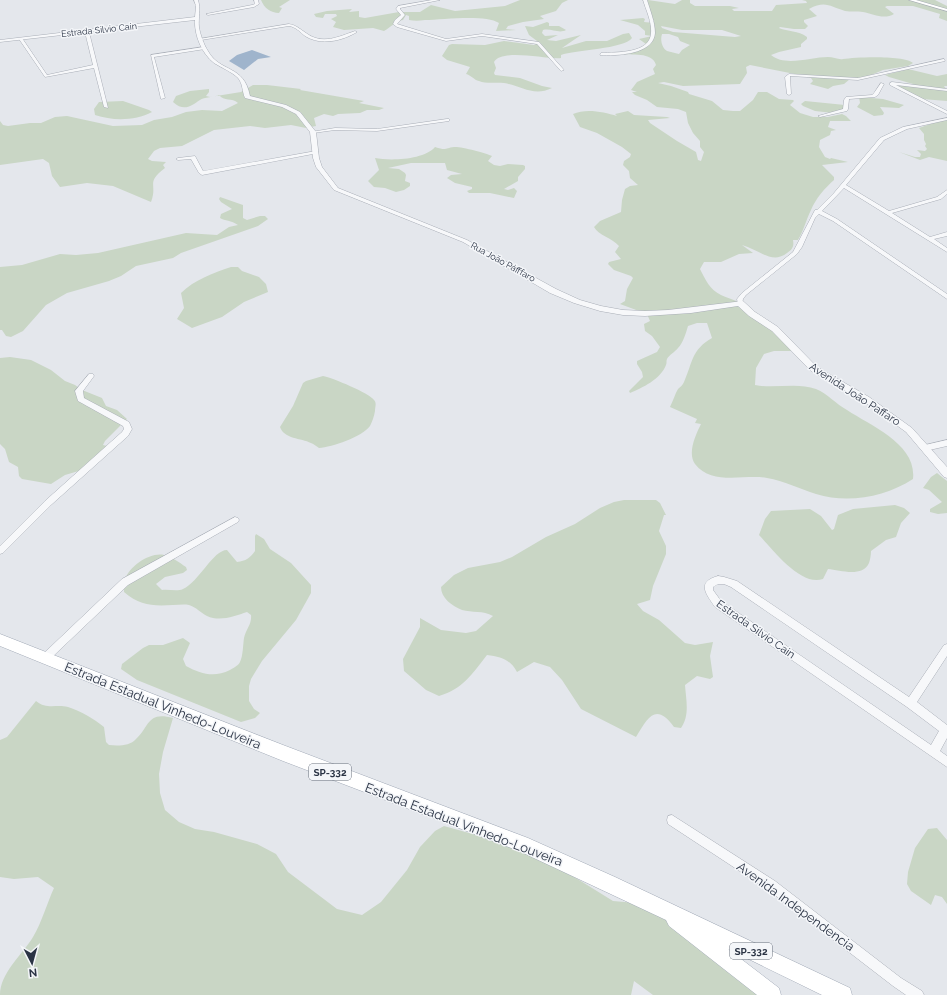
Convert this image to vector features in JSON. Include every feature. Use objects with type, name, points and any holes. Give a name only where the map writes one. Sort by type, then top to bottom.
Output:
[{"type":"main road","points":[[911,0],[947,10]]},
{"type":"main road","name":"Estrada Estadual Vinhedo-Louveira","points":[[0,640],[283,753],[522,844],[609,882],[843,995]]},
{"type":"main road","name":"Estrada Estadual Vinhedo-Louveira","points":[[659,907],[772,995]]},
{"type":"street","points":[[196,0],[198,6],[197,18],[201,39],[204,48],[212,60],[239,76],[245,85],[248,97],[275,103],[294,110],[312,131],[335,129],[377,130],[447,120]]},
{"type":"street","points":[[438,0],[398,7],[403,15],[396,21],[395,24],[446,40],[482,35],[538,43],[562,70]]},
{"type":"street","points":[[601,54],[635,51],[646,46],[652,41],[653,33],[645,0]]},
{"type":"street","points":[[208,14],[253,6],[257,2]]},
{"type":"street","name":"Estrada Silvio Cain","points":[[0,41],[197,18]]},
{"type":"street","points":[[201,39],[289,25],[295,26],[311,38],[321,42],[329,41],[355,32]]},
{"type":"street","points":[[87,32],[106,107]]},
{"type":"street","points":[[21,39],[46,76],[96,66]]},
{"type":"street","points":[[163,98],[152,56],[204,48]]},
{"type":"street","points":[[789,94],[787,77],[789,75],[843,79],[872,77],[944,60]]},
{"type":"street","points":[[872,77],[881,82],[892,84],[947,90]]},
{"type":"street","points":[[820,116],[845,110],[846,100],[848,98],[873,96],[881,82]]},
{"type":"street","points":[[892,84],[947,113]]},
{"type":"street","points":[[740,303],[740,299],[744,294],[795,253],[817,211],[843,185],[878,143],[885,137],[904,129],[947,119]]},
{"type":"street","name":"Rua João Páfffaro","points":[[312,131],[319,167],[336,189],[465,241],[485,251],[551,290],[573,300],[619,313],[642,315],[693,310],[740,303]]},
{"type":"street","points":[[178,159],[193,157],[200,172],[203,172],[316,152]]},
{"type":"street","points":[[843,185],[947,250]]},
{"type":"street","points":[[888,213],[939,198],[947,192]]},
{"type":"street","points":[[817,211],[835,220],[947,297]]},
{"type":"street","points":[[929,239],[947,234]]},
{"type":"street","name":"Avenida João Paffaro","points":[[740,303],[752,314],[776,329],[814,369],[886,412],[909,430],[947,474]]},
{"type":"street","points":[[0,551],[48,503],[125,434],[128,429],[126,424],[81,399],[79,391],[91,376]]},
{"type":"street","points":[[925,448],[947,443]]},
{"type":"street","points":[[45,658],[126,582],[235,520]]},
{"type":"street","name":"Estrada Silvio Cain","points":[[947,730],[734,584],[720,579],[709,585],[709,591],[718,604],[947,762]]},
{"type":"street","points":[[911,704],[914,697],[947,648]]},
{"type":"street","points":[[933,752],[947,730]]},
{"type":"street","name":"Avenida Independencia","points":[[672,820],[771,885],[897,982],[918,995]]},
{"type":"green space","points":[[261,0],[290,0],[279,7],[282,8],[279,13],[268,10]]},
{"type":"green space","points":[[520,0],[568,0],[562,3],[556,11],[540,16],[544,19],[523,22],[508,26],[506,29],[516,30],[496,31],[499,23],[492,20],[463,18],[415,21],[409,20],[409,16],[406,15],[403,20],[384,31],[373,28],[344,30],[333,27],[336,22],[331,19],[337,16],[336,14],[325,14],[323,18],[316,17],[314,14],[327,11],[352,9],[349,12],[359,11],[359,17],[365,18],[399,12],[420,12],[431,5],[455,11],[505,6]]},
{"type":"green space","points":[[648,0],[675,4],[682,0],[690,0],[690,3],[695,6],[730,6],[739,8],[732,9],[734,11],[772,11],[776,5],[807,3],[806,1],[802,0],[935,0],[947,6],[947,21],[939,18],[940,14],[913,6],[887,6],[885,7],[894,14],[882,17],[863,12],[845,11],[828,5],[820,5],[809,9],[817,16],[804,20],[808,26],[805,29],[780,27],[779,28],[800,33],[807,37],[807,39],[801,44],[801,47],[771,55],[777,59],[791,61],[821,57],[841,59],[880,57],[908,60],[913,63],[908,66],[883,70],[864,78],[850,79],[844,84],[833,86],[828,89],[810,84],[813,81],[811,78],[805,76],[750,65],[746,67],[747,73],[740,84],[683,86],[664,82],[658,83],[671,86],[688,92],[689,94],[712,101],[723,110],[740,111],[753,100],[758,92],[767,92],[779,99],[793,100],[794,101],[790,105],[800,113],[813,117],[828,117],[842,114],[851,121],[830,121],[828,127],[836,130],[831,131],[830,135],[820,140],[819,147],[825,157],[848,162],[822,165],[834,177],[834,180],[815,201],[798,240],[793,240],[791,250],[781,256],[770,257],[742,245],[753,253],[739,254],[721,262],[704,262],[700,269],[708,284],[717,293],[738,301],[754,311],[795,351],[774,351],[764,354],[756,368],[755,385],[801,386],[816,389],[843,408],[890,437],[908,456],[912,467],[913,479],[902,485],[891,490],[866,497],[841,498],[816,494],[773,479],[758,477],[719,477],[702,471],[695,464],[692,455],[693,444],[701,424],[695,423],[697,419],[670,407],[678,389],[684,383],[696,352],[712,338],[707,323],[697,323],[688,326],[681,343],[668,358],[664,370],[660,375],[645,386],[630,393],[629,391],[643,377],[637,361],[657,352],[660,347],[652,336],[645,331],[644,324],[650,321],[647,314],[620,304],[625,301],[627,289],[633,278],[614,270],[608,264],[609,262],[621,259],[615,252],[619,246],[594,227],[600,221],[621,212],[625,189],[630,186],[638,185],[630,178],[629,171],[623,165],[624,161],[630,157],[631,154],[622,147],[597,133],[580,127],[573,114],[589,111],[617,116],[615,114],[628,111],[634,115],[670,118],[648,120],[650,123],[677,141],[696,152],[698,160],[701,161],[704,152],[700,147],[700,141],[693,133],[688,123],[686,112],[678,109],[657,107],[647,100],[635,95],[632,92],[637,92],[631,90],[637,82],[655,74],[653,69],[656,65],[654,61],[646,56],[620,54],[639,50],[646,44],[639,39],[652,36],[645,35],[645,31],[638,25],[620,20],[643,18],[645,19],[644,22],[654,23],[650,17],[646,1]],"holes":[[[661,26],[682,30],[722,30],[741,36],[735,37],[673,32],[662,28]],[[662,34],[669,34],[678,37],[680,41],[690,45],[679,54],[667,51],[662,44]]]},
{"type":"green space","points":[[547,22],[549,23],[549,26],[559,26],[566,30],[543,30],[542,33],[545,36],[558,35],[547,40],[556,41],[581,35],[562,48],[586,41],[607,41],[629,33],[632,38],[620,45],[568,53],[561,55],[561,58],[515,55],[499,58],[494,62],[496,68],[494,73],[495,75],[520,78],[552,88],[539,91],[528,90],[510,84],[477,80],[466,74],[470,67],[447,60],[442,56],[449,45],[452,44],[485,45],[504,41],[534,45],[538,43],[529,35],[525,26],[533,27]]},
{"type":"green space","points":[[908,69],[937,76],[947,74],[947,86],[944,86],[947,90],[947,101],[922,99],[896,86],[900,84],[913,84],[885,75]]},
{"type":"green space","points":[[253,85],[267,85],[301,89],[300,90],[364,101],[359,103],[384,108],[379,110],[367,110],[360,113],[338,114],[333,116],[324,114],[314,118],[316,126],[306,128],[291,125],[265,128],[250,126],[214,130],[182,146],[160,148],[154,151],[148,159],[152,161],[166,162],[163,165],[165,168],[155,177],[151,202],[113,186],[87,183],[60,187],[52,176],[49,163],[43,159],[0,165],[0,121],[3,125],[8,126],[41,123],[55,117],[67,116],[113,126],[142,125],[154,120],[172,117],[186,112],[202,110],[222,111],[238,103],[233,100],[223,98],[219,95],[241,92]]},
{"type":"green space","points":[[209,89],[206,96],[210,97],[202,99],[187,107],[181,107],[173,102],[176,96],[190,91]]},
{"type":"green space","points":[[859,97],[883,99],[904,105],[899,108],[880,107],[884,113],[883,115],[874,116],[857,107],[860,103]]},
{"type":"green space","points":[[123,101],[152,112],[138,117],[124,119],[95,115],[94,109],[99,102]]},
{"type":"green space","points":[[805,101],[845,105],[846,108],[833,113],[815,111],[801,104]]},
{"type":"green space","points":[[947,118],[947,161],[929,157],[920,160],[899,152],[920,157],[921,154],[917,150],[925,151],[927,149],[925,146],[924,134],[919,128]]},
{"type":"green space","points":[[435,147],[444,149],[457,147],[485,153],[492,156],[488,161],[494,165],[500,166],[508,164],[525,166],[525,169],[518,177],[518,181],[504,189],[508,190],[514,188],[517,191],[514,198],[490,193],[469,193],[467,191],[472,189],[472,187],[455,183],[447,178],[451,175],[462,174],[447,170],[445,163],[411,163],[388,168],[399,169],[405,173],[405,181],[410,183],[410,186],[404,190],[396,192],[385,188],[374,187],[368,181],[379,170],[375,158],[398,159],[415,157],[423,155]]},
{"type":"green space","points":[[220,197],[243,205],[243,218],[247,220],[260,216],[265,216],[268,219],[258,226],[181,253],[173,258],[136,266],[121,276],[109,281],[67,293],[46,305],[23,331],[11,337],[6,336],[2,330],[0,330],[0,267],[22,265],[60,254],[76,255],[98,253],[186,233],[217,235],[229,227],[238,225],[220,218],[221,214],[232,209],[221,202],[219,199]]},
{"type":"green space","points":[[231,267],[238,267],[242,271],[259,277],[266,284],[268,292],[244,302],[222,317],[192,328],[177,319],[184,308],[181,293],[186,288],[211,274]]},
{"type":"green space","points":[[10,357],[31,360],[51,370],[65,381],[102,398],[106,406],[117,410],[127,419],[105,441],[103,445],[107,446],[82,470],[65,475],[51,484],[22,479],[19,476],[18,467],[9,462],[5,449],[0,444],[0,358]]},
{"type":"green space","points":[[323,376],[358,390],[371,397],[376,405],[375,413],[370,426],[366,430],[354,438],[331,446],[319,448],[307,441],[293,438],[285,434],[280,427],[293,406],[303,383]]},
{"type":"green space","points":[[937,473],[947,481],[947,513],[938,514],[930,512],[930,509],[942,502],[929,490],[923,488],[931,477]]},
{"type":"green space","points":[[624,500],[656,500],[660,503],[666,515],[664,515],[659,531],[666,546],[666,554],[653,586],[650,600],[637,604],[643,611],[659,620],[685,643],[695,645],[713,642],[710,656],[713,677],[710,679],[697,676],[685,685],[687,702],[686,718],[681,728],[674,727],[668,719],[657,714],[653,715],[644,723],[636,737],[581,709],[562,680],[550,667],[534,662],[517,672],[505,659],[487,655],[461,685],[439,696],[426,690],[404,671],[403,659],[420,627],[420,618],[441,630],[466,633],[476,631],[493,616],[485,613],[462,610],[454,606],[445,598],[441,591],[441,587],[454,575],[468,568],[500,562],[512,557],[546,537],[575,524],[600,508],[614,502]]},
{"type":"green space","points":[[895,505],[904,508],[910,513],[901,523],[896,537],[886,540],[871,551],[869,563],[866,568],[856,572],[828,569],[823,579],[815,580],[806,578],[788,566],[759,535],[765,519],[771,511],[810,509],[821,516],[832,530],[834,529],[838,515],[853,509]]},
{"type":"green space","points":[[256,534],[264,539],[270,549],[291,563],[311,585],[311,593],[296,620],[262,661],[251,679],[249,686],[249,701],[254,709],[260,713],[255,718],[241,722],[137,680],[121,669],[122,664],[149,645],[163,645],[183,638],[190,643],[183,659],[186,666],[192,669],[202,673],[218,674],[230,670],[238,665],[242,657],[244,638],[251,621],[251,615],[247,612],[227,618],[212,618],[189,605],[159,605],[141,603],[124,592],[124,582],[131,569],[141,561],[153,556],[164,555],[186,567],[187,570],[183,573],[165,577],[156,584],[162,590],[181,590],[195,580],[211,560],[222,551],[227,550],[237,562],[245,560],[255,551]]},
{"type":"green space","points":[[36,701],[40,704],[48,706],[68,707],[92,718],[104,727],[106,742],[109,745],[124,745],[131,743],[141,734],[150,721],[158,716],[173,718],[163,752],[159,774],[160,793],[165,810],[179,822],[195,829],[214,832],[257,844],[276,854],[288,872],[337,909],[362,915],[381,902],[407,870],[420,847],[435,831],[444,826],[487,838],[550,862],[613,901],[636,903],[668,916],[763,995],[653,995],[634,981],[631,995],[0,995],[4,979],[12,964],[33,937],[54,888],[38,877],[14,879],[0,877],[0,740],[7,737]]},
{"type":"green space","points":[[937,828],[947,840],[947,904],[942,897],[935,895],[931,905],[911,891],[907,884],[908,872],[915,848],[928,829]]},
{"type":"water","points":[[252,50],[271,57],[258,59],[244,70],[229,61],[237,55]]}]
